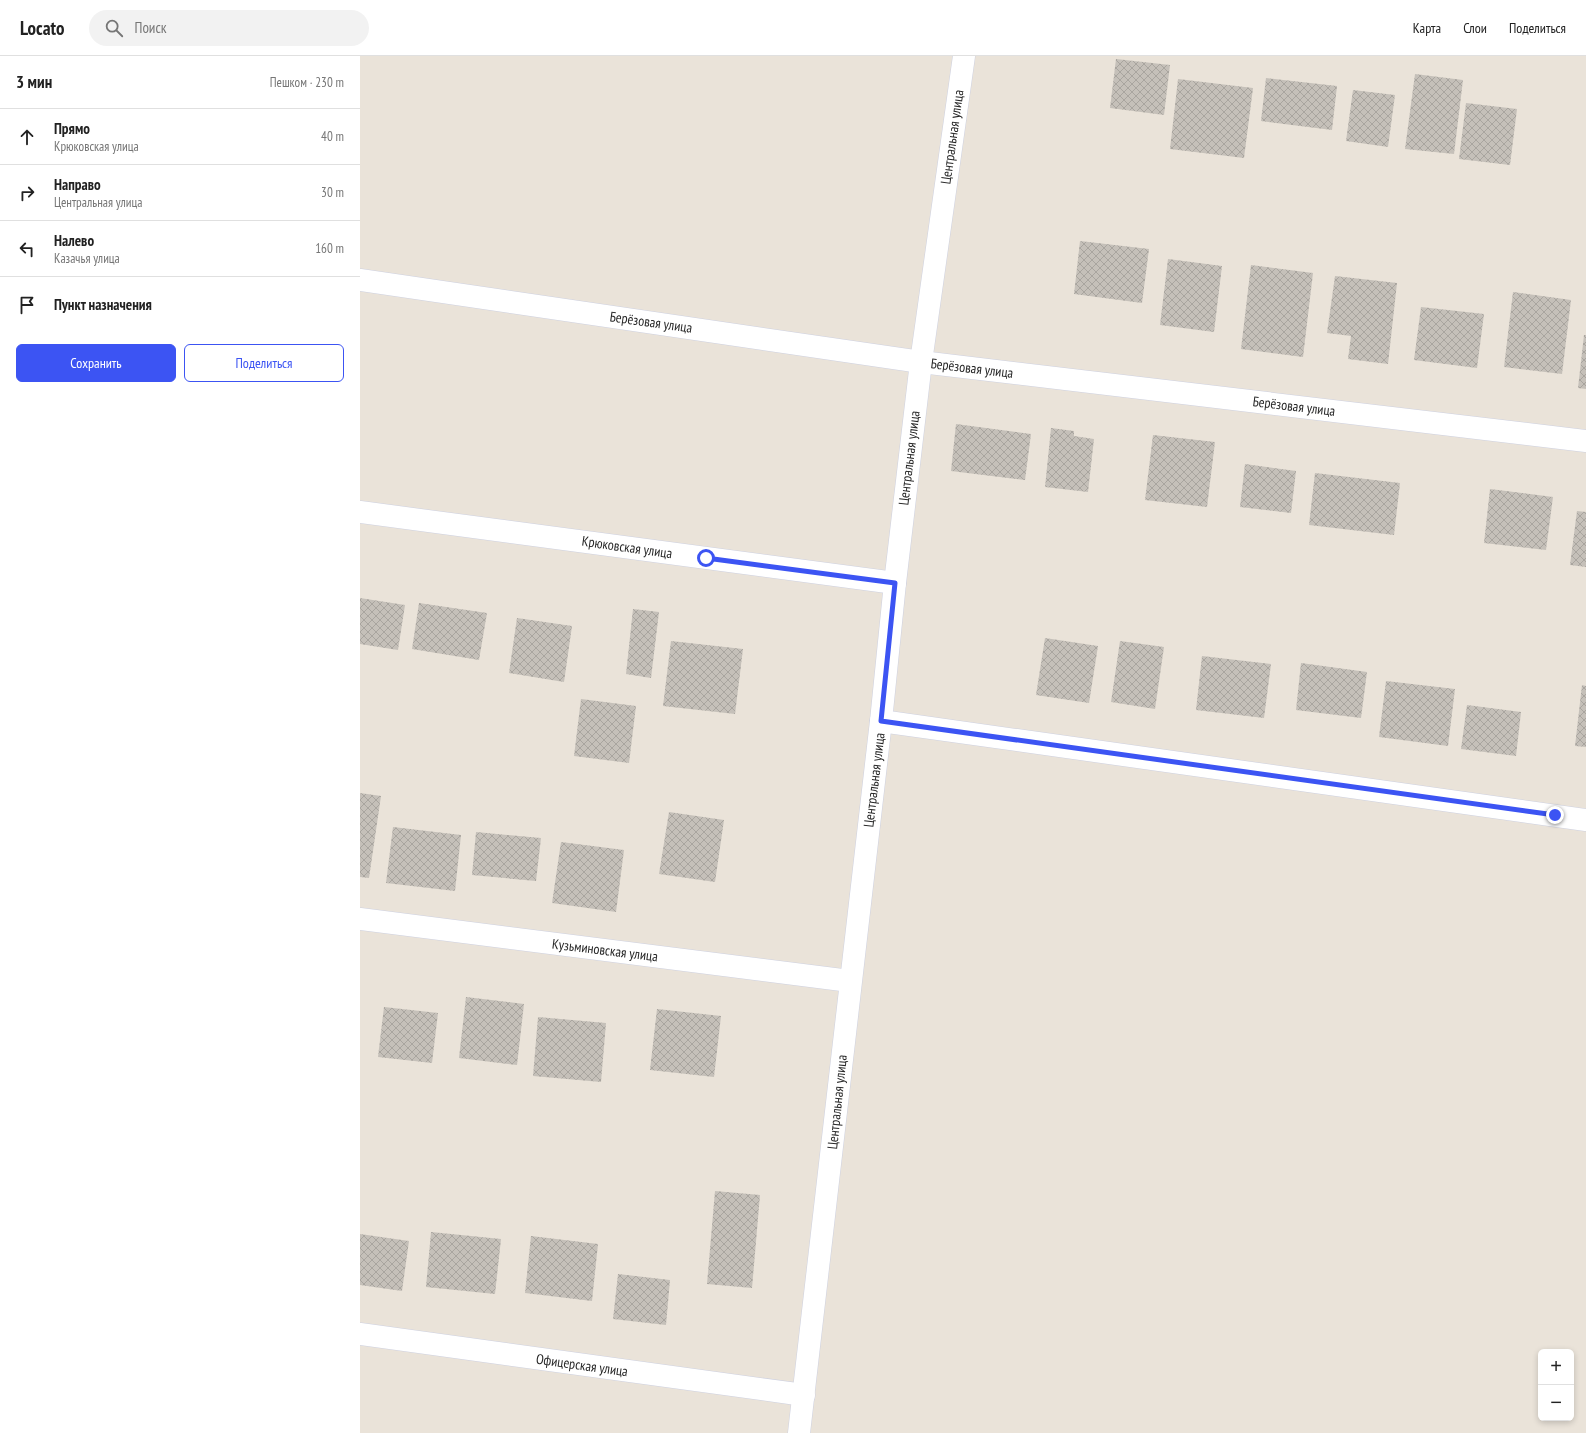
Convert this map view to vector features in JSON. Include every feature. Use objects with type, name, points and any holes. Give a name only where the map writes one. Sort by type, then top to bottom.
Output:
[{"type":"street","name":"Центральная улица","points":[[799,1433],[921,362],[964,56]]},
{"type":"street","name":"Берёзовая улица","points":[[360,280],[921,362],[1586,441]]},
{"type":"street","name":"Крюковская улица","points":[[360,512],[895,583]]},
{"type":"street","points":[[881,721],[1586,820]]},
{"type":"street","name":"Кузьминовская улица","points":[[360,919],[850,981]]},
{"type":"street","name":"Офицерская улица","points":[[360,1334],[804,1396]]},
{"type":"building","points":[[1116,59],[1170,65],[1164,115],[1110,108]]},
{"type":"building","points":[[1415,74],[1463,80],[1454,154],[1405,149]]},
{"type":"building","points":[[1266,78],[1337,86],[1332,130],[1261,121]]},
{"type":"building","points":[[1178,79],[1253,88],[1244,158],[1170,149]]},
{"type":"building","points":[[1353,90],[1395,95],[1388,147],[1346,141]]},
{"type":"building","points":[[1466,103],[1517,109],[1510,165],[1459,159]]},
{"type":"building","points":[[1080,241],[1149,249],[1142,303],[1074,294]]},
{"type":"building","points":[[1168,259],[1222,266],[1214,332],[1160,325]]},
{"type":"building","points":[[1251,265],[1313,273],[1303,357],[1241,349]]},
{"type":"building","points":[[1335,276],[1397,283],[1388,364],[1348,359],[1351,336],[1327,333]]},
{"type":"building","points":[[1513,292],[1571,300],[1562,374],[1504,367]]},
{"type":"building","points":[[1421,307],[1484,314],[1477,368],[1414,360]]},
{"type":"building","points":[[1584,335],[1586,335],[1586,389],[1578,388]]},
{"type":"building","points":[[956,424],[1031,434],[1025,480],[951,471]]},
{"type":"building","points":[[1051,428],[1074,431],[1074,436],[1094,439],[1088,492],[1045,487]]},
{"type":"building","points":[[1153,435],[1215,442],[1207,507],[1145,500]]},
{"type":"building","points":[[1245,464],[1296,471],[1291,513],[1240,507]]},
{"type":"building","points":[[1315,473],[1400,483],[1394,535],[1309,525]]},
{"type":"building","points":[[1490,489],[1553,497],[1546,550],[1484,543]]},
{"type":"building","points":[[1577,511],[1586,512],[1586,567],[1570,565]]},
{"type":"building","points":[[360,598],[405,605],[398,650],[360,644]]},
{"type":"building","points":[[419,603],[487,613],[479,660],[412,649]]},
{"type":"building","points":[[633,609],[659,612],[651,678],[626,674]]},
{"type":"building","points":[[517,618],[572,626],[564,682],[509,673]]},
{"type":"building","points":[[1045,638],[1098,646],[1089,703],[1036,695]]},
{"type":"building","points":[[671,641],[743,649],[735,714],[663,706]]},
{"type":"building","points":[[1120,641],[1164,647],[1155,709],[1111,702]]},
{"type":"building","points":[[1202,656],[1271,664],[1264,718],[1196,710]]},
{"type":"building","points":[[1301,663],[1367,672],[1361,718],[1296,710]]},
{"type":"building","points":[[1386,681],[1455,689],[1448,746],[1379,737]]},
{"type":"building","points":[[1582,685],[1586,686],[1586,747],[1575,746]]},
{"type":"building","points":[[581,699],[636,706],[629,763],[574,756]]},
{"type":"building","points":[[1467,705],[1521,712],[1516,756],[1461,749]]},
{"type":"building","points":[[360,793],[381,796],[369,878],[360,877]]},
{"type":"building","points":[[669,812],[724,820],[715,882],[659,874]]},
{"type":"building","points":[[393,827],[461,835],[455,891],[386,883]]},
{"type":"building","points":[[476,832],[541,838],[536,881],[472,875]]},
{"type":"building","points":[[561,842],[624,850],[616,912],[552,903]]},
{"type":"building","points":[[466,997],[524,1004],[517,1065],[459,1058]]},
{"type":"building","points":[[384,1007],[438,1013],[432,1063],[378,1057]]},
{"type":"building","points":[[657,1009],[721,1016],[714,1077],[650,1070]]},
{"type":"building","points":[[538,1017],[606,1023],[601,1082],[533,1076]]},
{"type":"building","points":[[715,1191],[760,1195],[752,1288],[707,1284]]},
{"type":"building","points":[[431,1232],[501,1239],[495,1294],[426,1287]]},
{"type":"building","points":[[360,1234],[409,1241],[402,1291],[360,1285]]},
{"type":"building","points":[[531,1236],[598,1244],[592,1301],[525,1293]]},
{"type":"building","points":[[618,1274],[670,1280],[666,1325],[613,1319]]},
{"type":"route","points":[[706,558],[895,583],[881,721],[1555,815]]}]
